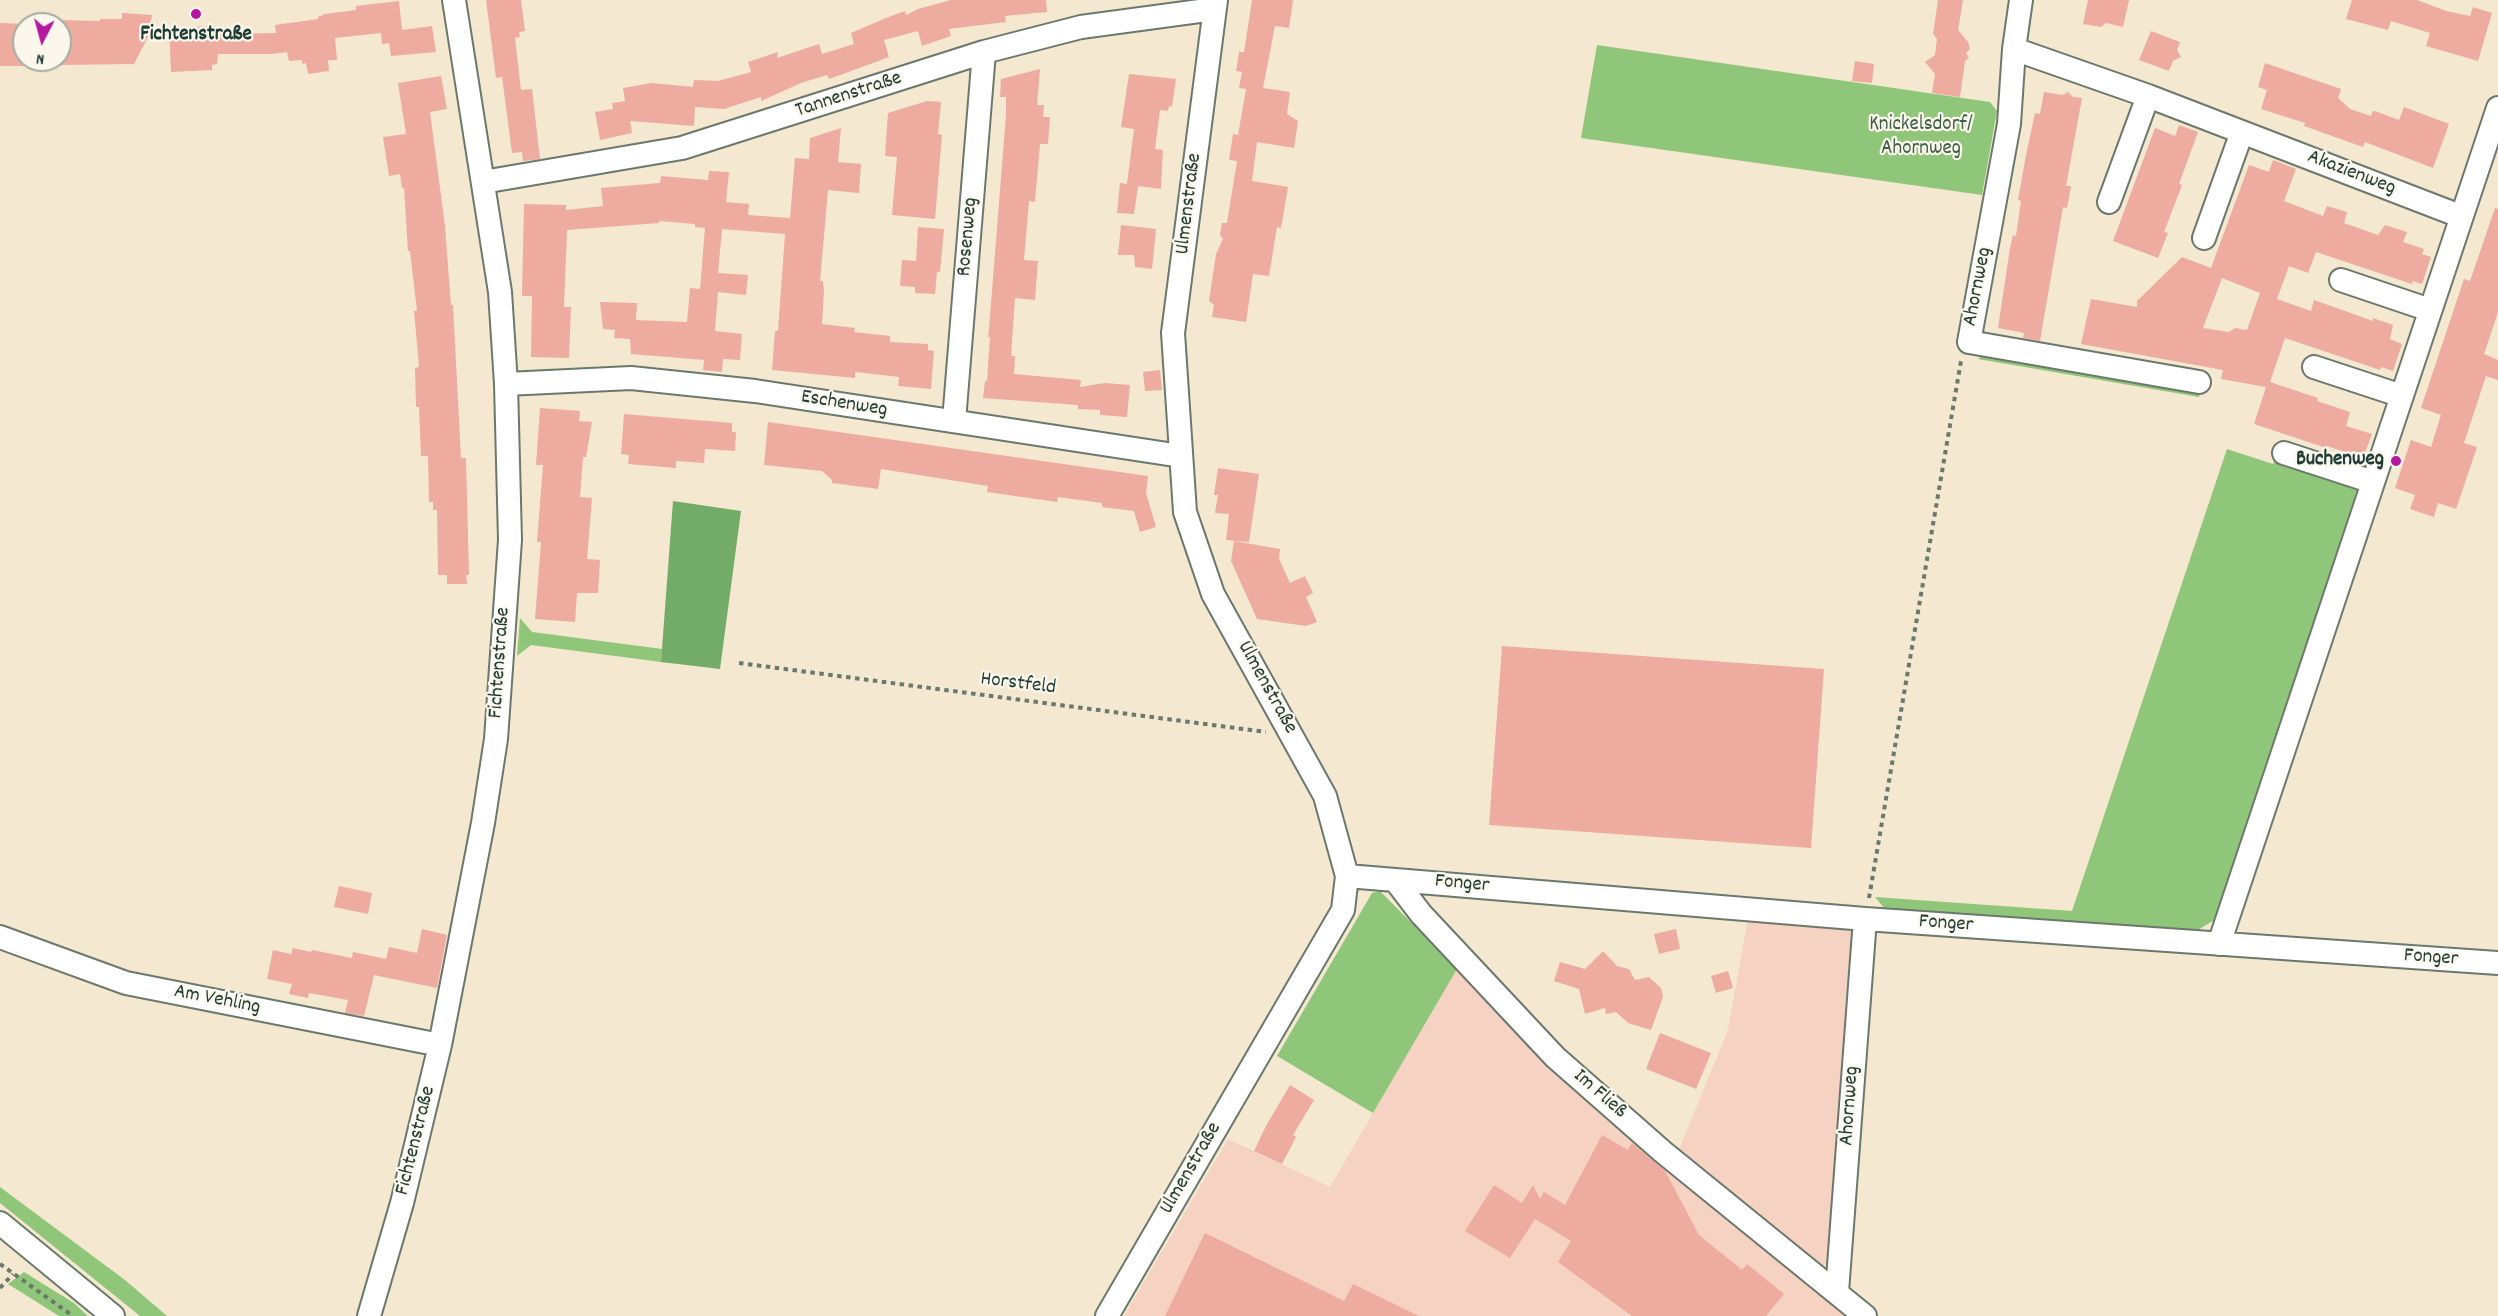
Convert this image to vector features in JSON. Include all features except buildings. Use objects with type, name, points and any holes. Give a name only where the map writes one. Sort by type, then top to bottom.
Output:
[{"type":"street","name":"Fichtenstraße","points":[[369,1316],[402,1203],[440,1045],[483,823],[496,739],[510,540],[506,384],[500,292],[454,0]]},
{"type":"street","name":"Ahornweg","points":[[2021,0],[2014,49],[2010,124],[1969,342],[2199,382]]},
{"type":"street","name":"Tannenstraße","points":[[483,182],[682,148],[984,52],[1081,27],[1215,4]]},
{"type":"street","name":"Ulmenstraße","points":[[1107,1316],[1343,910],[1347,876],[1325,796],[1213,594],[1185,512],[1173,333],[1215,4]]},
{"type":"street","name":"Akazienweg","points":[[2014,49],[2148,96],[2460,216]]},
{"type":"street","name":"Rosenweg","points":[[954,421],[984,52]]},
{"type":"street","points":[[2109,202],[2148,96]]},
{"type":"street","points":[[2219,944],[2460,216],[2498,108]]},
{"type":"street","points":[[2204,238],[2242,132]]},
{"type":"street","points":[[2341,280],[2430,310]]},
{"type":"street","points":[[2314,367],[2402,396]]},
{"type":"street","name":"Eschenweg","points":[[506,384],[631,378],[755,391],[1180,456]]},
{"type":"street","points":[[2284,453],[2373,482]]},
{"type":"street","points":[[1347,876],[1395,880]]},
{"type":"street","name":"Fonger","points":[[1395,880],[1865,919],[2498,963]]},
{"type":"street","name":"Im Fließ","points":[[1395,880],[1421,914],[1555,1057],[1663,1152],[1865,1316]]},
{"type":"street","name":"Ahornweg","points":[[1837,1292],[1865,919]]},
{"type":"street","name":"Am Vehling","points":[[0,936],[126,983],[440,1045]]},
{"type":"street","points":[[0,1223],[113,1316]]},
{"type":"path","points":[[1865,919],[1959,364],[1969,342]]},
{"type":"path","name":"Horstfeld","points":[[738,663],[1293,736]]},
{"type":"path","points":[[0,1264],[73,1316]]},
{"type":"path","points":[[0,1287],[13,1274]]},
{"type":"shaded area","points":[[1748,918],[1845,925],[1857,939],[1833,1261],[1819,1267],[1678,1152],[1728,1030]]},
{"type":"shaded area","points":[[1457,969],[1551,1065],[1633,1139],[1742,1232],[1847,1316],[1124,1316],[1228,1139],[1330,1187]]},
{"type":"green space","name":"Knickelsdorf/ Ahornweg","points":[[1597,45],[1990,102],[1997,111],[1982,195],[1581,138]]},
{"type":"green space","points":[[1989,351],[2201,388],[2199,397],[1978,359]]},
{"type":"green space","points":[[2227,449],[2273,464],[2277,455],[2354,482],[2360,494],[2218,918],[2196,931],[1885,909],[1875,897],[2072,911]]},
{"type":"green space","points":[[673,501],[741,511],[720,669],[661,662]]},
{"type":"green space","points":[[520,618],[532,632],[662,649],[661,662],[531,645],[517,656]]},
{"type":"green space","points":[[1380,891],[1457,969],[1373,1113],[1277,1056],[1372,893]]},
{"type":"green space","points":[[0,1187],[125,1280],[167,1316],[140,1316],[0,1203]]},
{"type":"green space","points":[[24,1272],[74,1303],[88,1316],[59,1316],[8,1284]]},
{"type":"place","name":"Fichtenstraße","points":[[196,14]]},
{"type":"place","name":"Buchenweg","points":[[2396,461]]}]
